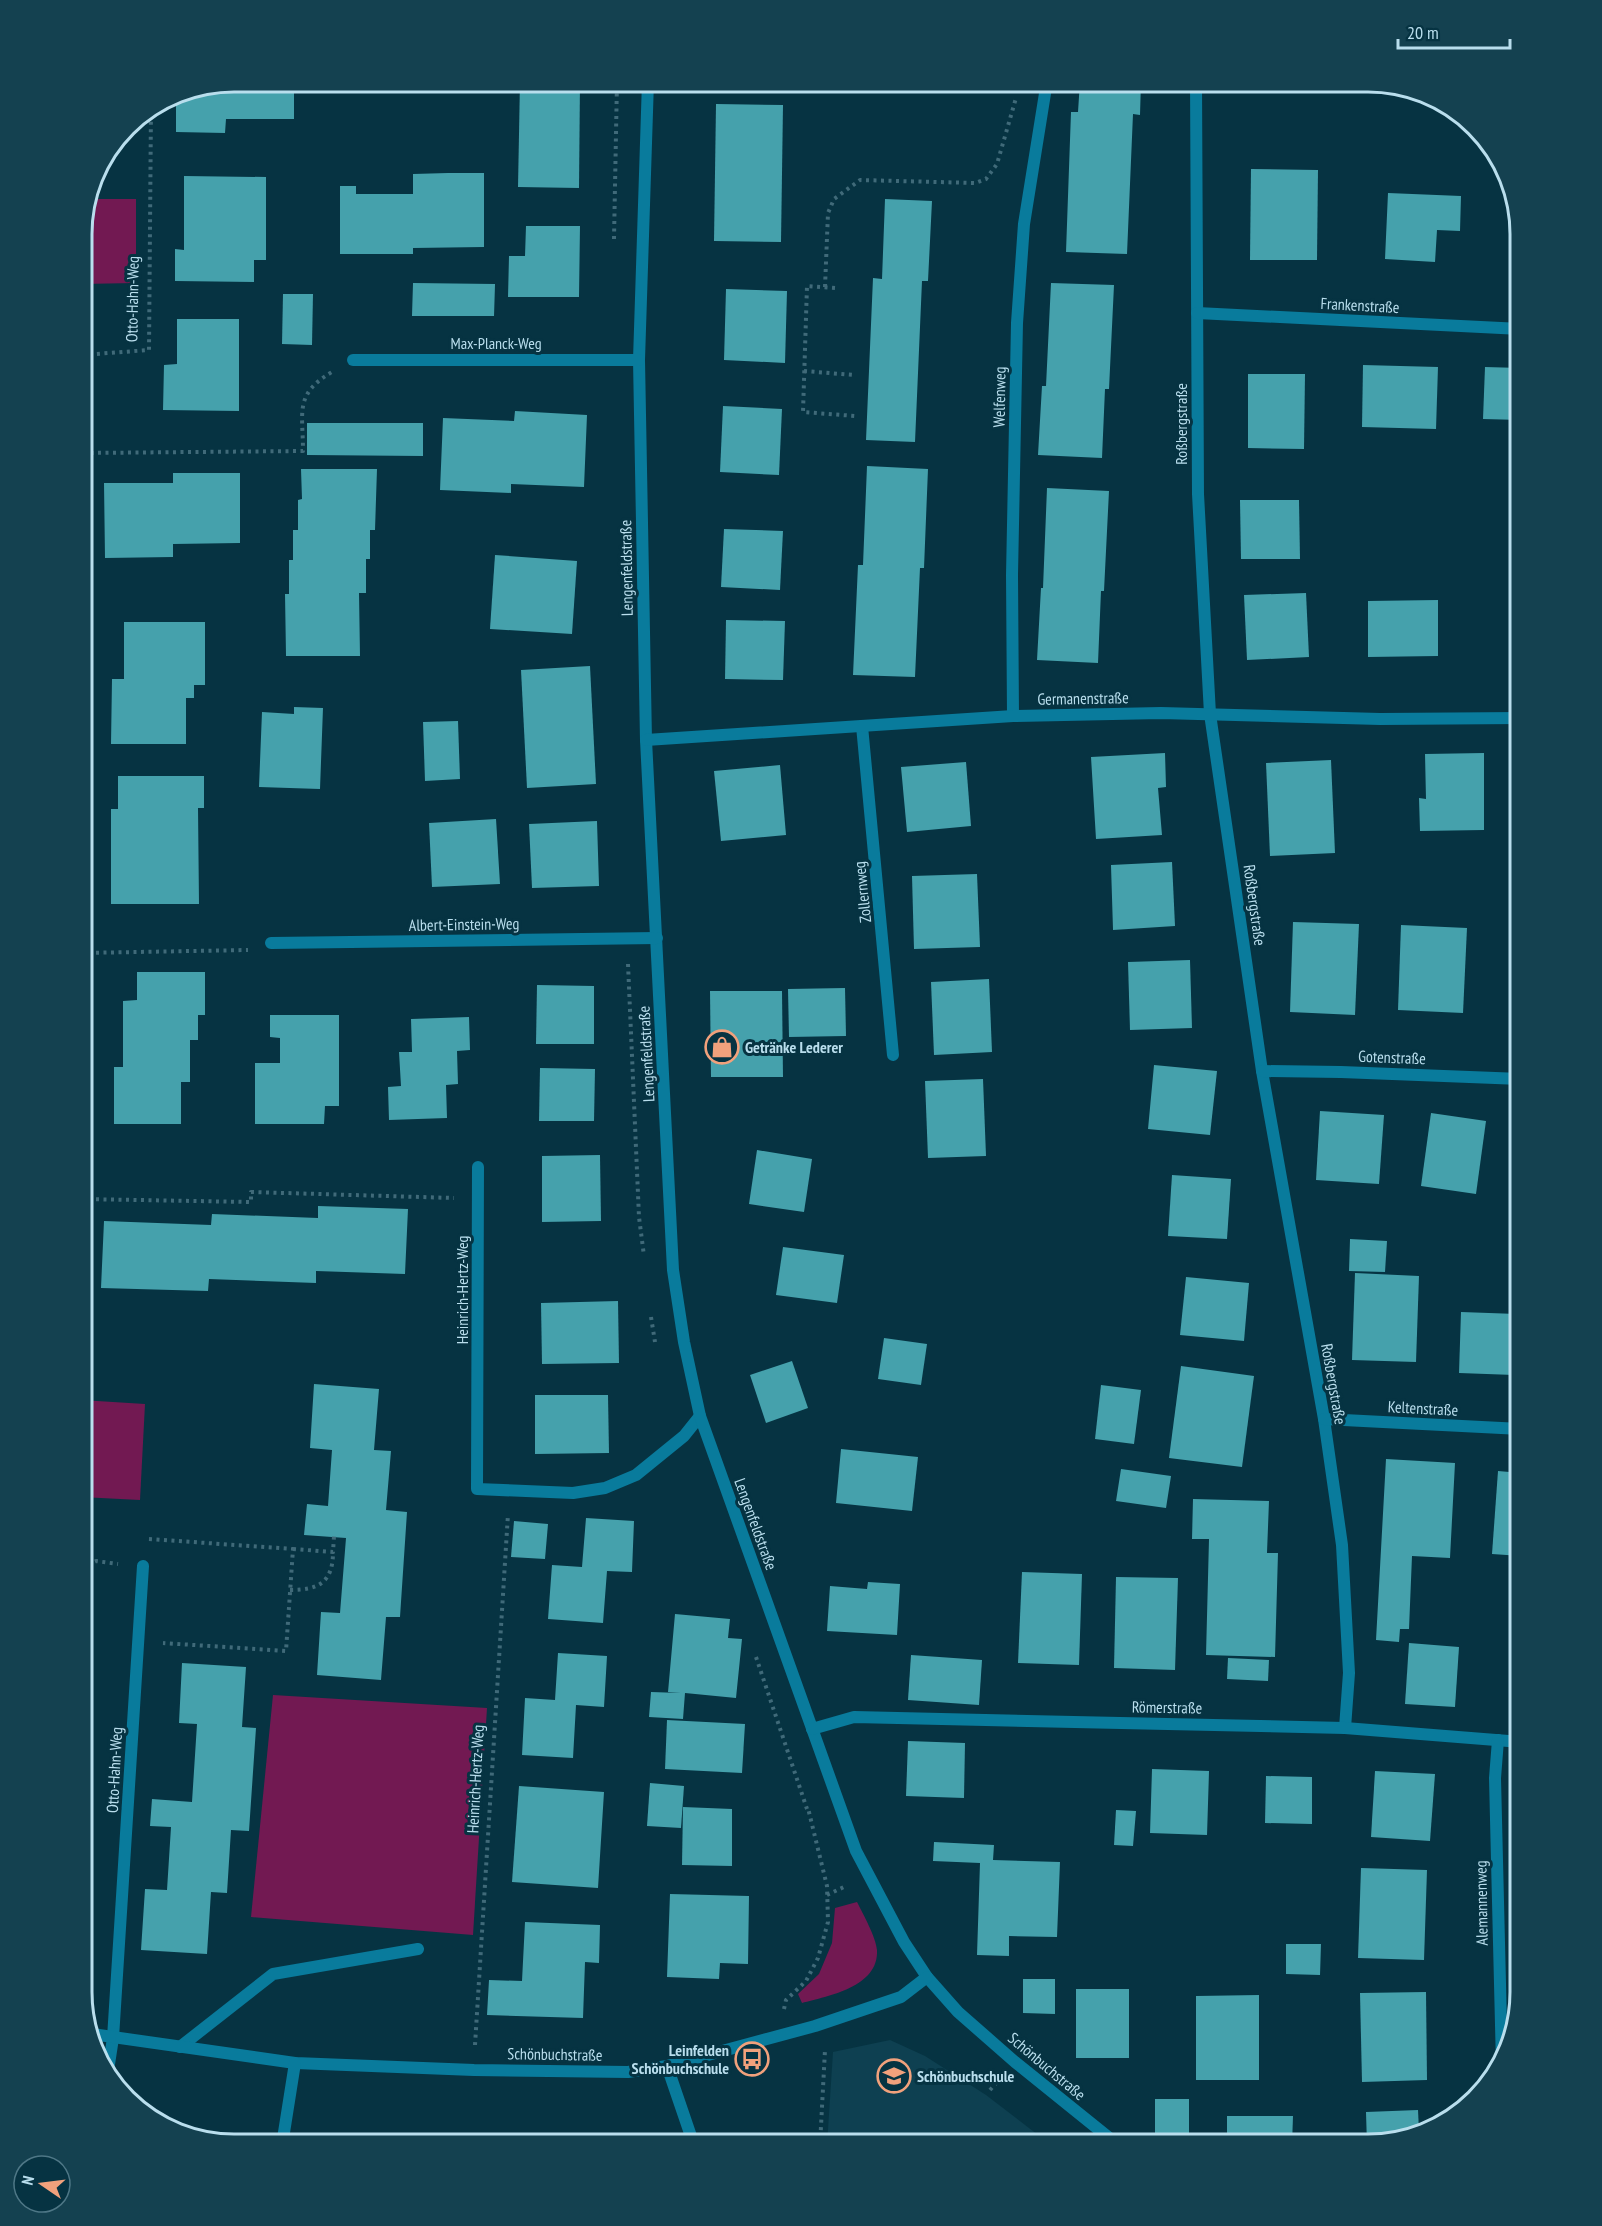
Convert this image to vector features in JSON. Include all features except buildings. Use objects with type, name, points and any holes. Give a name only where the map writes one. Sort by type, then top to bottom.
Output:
[{"type":"street","name":"Lengenfeldstraße","points":[[648,92],[639,360],[646,740],[673,1270],[684,1342],[700,1416],[829,1779],[856,1851],[904,1942],[927,1977]]},
{"type":"street","name":"Welfenweg","points":[[1013,716],[1012,575],[1017,323],[1024,224],[1045,92]]},
{"type":"street","name":"Roßbergstraße","points":[[1196,92],[1198,494],[1210,714],[1262,1071],[1324,1419],[1342,1545],[1349,1673],[1345,1728]]},
{"type":"street","name":"Frankenstraße","points":[[1197,313],[1510,328]]},
{"type":"street","name":"Max-Planck-Weg","points":[[353,360],[639,360]]},
{"type":"street","name":"Germanenstraße","points":[[646,740],[1013,716],[1161,713],[1380,719],[1510,718]]},
{"type":"street","name":"Zollernweg","points":[[862,726],[893,1055]]},
{"type":"street","name":"Albert-Einstein-Weg","points":[[271,943],[657,938]]},
{"type":"street","name":"Gotenstraße","points":[[1262,1071],[1510,1079]]},
{"type":"street","name":"Heinrich-Hertz-Weg","points":[[478,1167],[477,1490],[509,1489],[573,1493],[605,1488],[636,1475],[684,1436],[700,1416]]},
{"type":"street","name":"Keltenstraße","points":[[1324,1419],[1510,1428]]},
{"type":"street","name":"Otto-Hahn-Weg","points":[[109,2061],[113,2038],[138,1641],[139,1566]]},
{"type":"street","name":"Römerstraße","points":[[812,1729],[854,1717],[1345,1728],[1510,1741]]},
{"type":"street","name":"Alemannenweg","points":[[1497,1740],[1495,1778],[1501,2043]]},
{"type":"street","points":[[180,2047],[273,1974],[418,1949]]},
{"type":"street","name":"Schönbuchstraße","points":[[98,2035],[295,2063],[474,2070],[628,2072],[668,2066],[815,2026],[901,1997],[927,1977],[958,2012],[1015,2062],[1104,2134]]},
{"type":"street","points":[[284,2134],[295,2063]]},
{"type":"street","points":[[668,2066],[690,2134]]},
{"type":"path","points":[[825,287],[828,213],[834,199],[860,180],[975,183],[986,179],[997,165],[1017,92]]},
{"type":"path","name":"Otto-Hahn-Weg","points":[[92,354],[149,350],[151,118]]},
{"type":"path","points":[[835,288],[807,286],[803,412],[855,416]]},
{"type":"path","points":[[92,453],[303,451],[303,407],[307,393],[316,381],[353,360]]},
{"type":"path","points":[[804,371],[854,375]]},
{"type":"path","points":[[92,953],[240,952],[271,943]]},
{"type":"path","points":[[92,1199],[251,1202],[251,1192],[479,1199]]},
{"type":"path","name":"Heinrich-Hertz-Weg","points":[[474,2070],[509,1489]]},
{"type":"path","points":[[290,1590],[312,1588],[328,1579],[334,1536]]},
{"type":"path","points":[[92,1563],[139,1566],[138,1538],[333,1552]]},
{"type":"path","points":[[138,1641],[286,1651],[293,1549]]},
{"type":"path","points":[[778,2036],[786,2000],[806,1981],[818,1958],[828,1922],[827,1886],[807,1809],[829,1779]]},
{"type":"path","points":[[821,2134],[825,2046]]},
{"type":"shaded area","points":[[96,199],[136,199],[136,283],[92,284],[92,224]]},
{"type":"shaded area","points":[[92,1401],[145,1404],[140,1500],[92,1498]]},
{"type":"shaded area","points":[[273,1695],[487,1708],[473,1935],[251,1917]]},
{"type":"shaded area","points":[[857,1902],[869,1926],[877,1950],[875,1963],[870,1973],[850,1988],[802,2003],[798,1994],[819,1974],[832,1943],[835,1908]]},
{"type":"shaded area","name":"Schönbuchschule","points":[[890,2040],[925,2056],[986,2095],[1037,2134],[828,2134],[833,2052]]},
{"type":"place","name":"Getränke Lederer","points":[[722,1047]]},
{"type":"place","name":"Leinfelden Schönbuchschule","points":[[752,2059]]},
{"type":"place","name":"Schönbuchschule","points":[[894,2076]]}]
